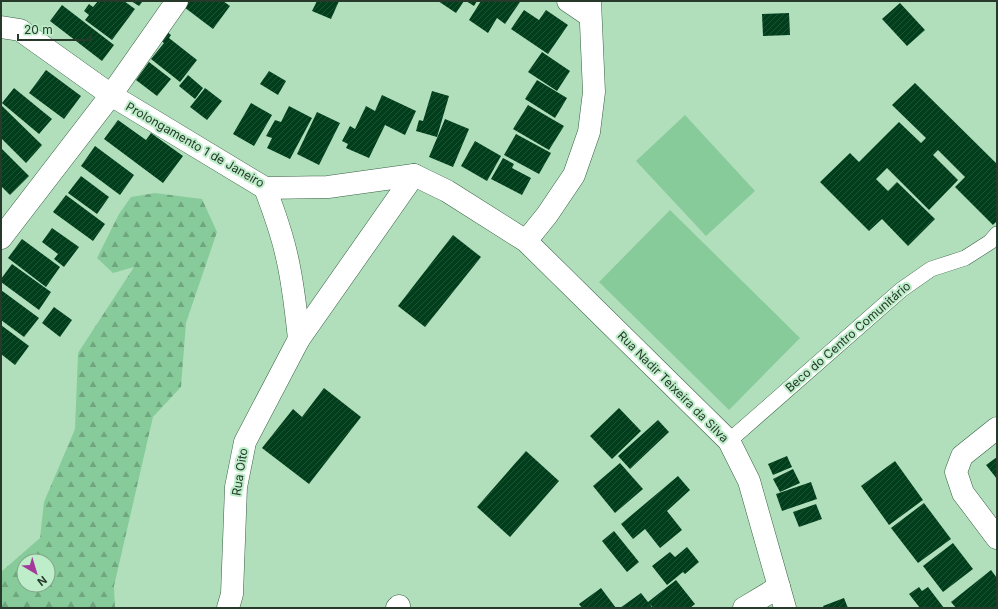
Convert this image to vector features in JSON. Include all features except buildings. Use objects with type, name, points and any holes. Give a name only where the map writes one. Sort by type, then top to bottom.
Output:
[{"type":"street","name":"Prolongamento 1 de Janeiro","points":[[1,238],[111,95],[176,1]]},
{"type":"street","points":[[414,175],[447,191],[526,241],[547,215],[574,175],[589,132],[594,92],[590,9],[568,1]]},
{"type":"street","name":"Prolongamento 1 de Janeiro","points":[[1,27],[20,30],[111,95],[265,188],[328,187],[414,175]]},
{"type":"street","name":"Rua Oito","points":[[232,604],[236,487],[245,442],[299,339],[414,175]]},
{"type":"street","points":[[265,188],[276,218],[286,253],[296,306],[299,339]]},
{"type":"street","name":"Rua Nadir Teixeira da Silva","points":[[526,241],[729,441],[749,481],[785,608]]},
{"type":"street","points":[[997,428],[962,456],[956,472],[963,493],[997,538]]},
{"type":"street","points":[[744,608],[779,587]]},
{"type":"lane","name":"Beco do Centro Comunitário","points":[[729,441],[901,290],[931,269],[965,258],[990,242],[997,234]]},
{"type":"green space","points":[[685,115],[755,191],[706,236],[636,161]]},
{"type":"green space","points":[[155,193],[202,199],[217,232],[186,323],[181,387],[153,417],[114,586],[115,608],[1,608],[1,572],[16,559],[16,593],[56,593],[56,553],[23,553],[40,538],[44,502],[75,429],[78,353],[134,267],[113,273],[97,258],[119,214],[131,197]]},
{"type":"green space","points":[[670,210],[800,338],[729,410],[599,282]]}]
